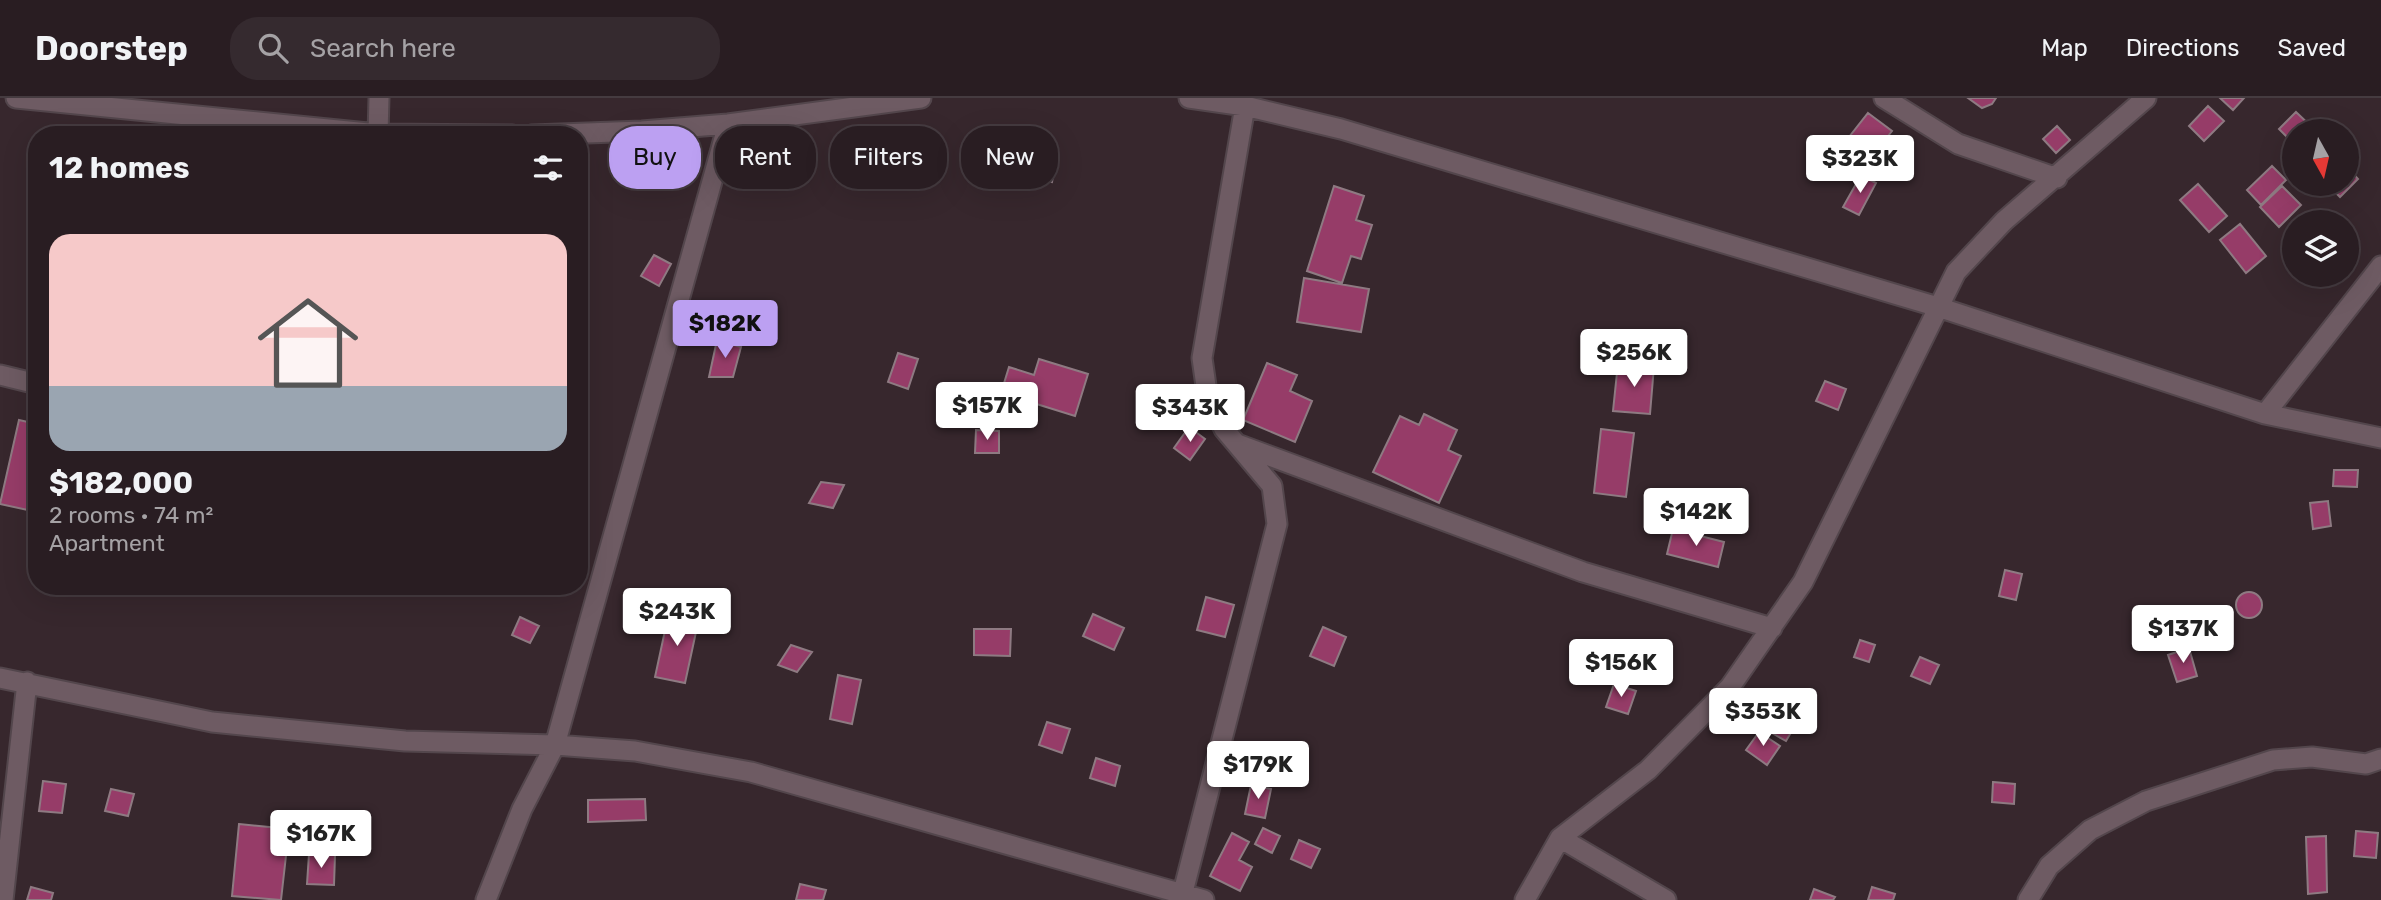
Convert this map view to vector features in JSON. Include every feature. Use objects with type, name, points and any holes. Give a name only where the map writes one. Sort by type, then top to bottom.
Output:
[{"type":"street","points":[[16,98],[298,126]]},
{"type":"street","points":[[378,126],[379,98]]},
{"type":"street","points":[[588,133],[728,124],[921,98]]},
{"type":"street","points":[[1189,98],[1245,106],[1341,129],[1938,307],[2265,414],[2381,438]]},
{"type":"street","points":[[1884,98],[1958,144],[2057,178]]},
{"type":"street","points":[[1525,900],[1560,838],[1648,770],[1685,736],[1730,687],[1772,628],[1803,582],[1956,272],[2004,221],[2057,178],[2146,98]]},
{"type":"street","points":[[1182,897],[1277,524],[1272,486],[1224,429],[1207,393],[1202,358],[1245,106]]},
{"type":"street","points":[[486,900],[522,808],[555,745],[728,124]]},
{"type":"street","points":[[2265,414],[2381,266]]},
{"type":"street","points":[[0,375],[28,382]]},
{"type":"street","points":[[1237,444],[1583,572],[1772,628]]},
{"type":"street","points":[[0,678],[27,681],[212,722],[405,741],[555,745],[635,751],[751,772],[1182,897],[1204,900]]},
{"type":"street","points":[[3,900],[27,681]]},
{"type":"street","points":[[2028,900],[2049,866],[2090,830],[2146,800],[2273,760],[2312,757],[2366,764],[2381,759]]},
{"type":"street","points":[[1560,838],[1666,900]]},
{"type":"building","points":[[1968,98],[1996,98],[1992,104],[1982,108]]},
{"type":"building","points":[[2220,98],[2244,98],[2233,110]]},
{"type":"building","points":[[2208,106],[2224,121],[2204,141],[2189,126]]},
{"type":"building","points":[[2296,112],[2303,119],[2289,119]]},
{"type":"building","points":[[1868,113],[1892,131],[1861,170],[1838,151]]},
{"type":"building","points":[[2057,126],[2070,140],[2056,153],[2043,139]]},
{"type":"building","points":[[2272,166],[2282,176],[2282,184],[2261,205],[2247,190]]},
{"type":"building","points":[[1861,175],[1876,183],[1859,215],[1843,207]]},
{"type":"building","points":[[2198,184],[2227,216],[2209,232],[2180,200]]},
{"type":"building","points":[[1334,186],[1364,196],[1356,220],[1372,225],[1361,259],[1351,256],[1342,283],[1307,271]]},
{"type":"building","points":[[2282,186],[2282,196],[2292,196],[2301,205],[2296,210],[2282,210],[2282,224],[2279,227],[2260,207]]},
{"type":"building","points":[[2240,224],[2266,256],[2246,273],[2220,240]]},
{"type":"building","points":[[654,255],[671,264],[659,286],[641,276]]},
{"type":"building","points":[[1304,278],[1369,289],[1361,332],[1297,322]]},
{"type":"building","points":[[717,340],[741,347],[733,377],[709,377]]},
{"type":"building","points":[[898,353],[918,359],[908,389],[888,382]]},
{"type":"building","points":[[1039,359],[1088,374],[1075,416],[1001,393],[1009,367],[1034,375]]},
{"type":"building","points":[[1267,363],[1297,375],[1290,391],[1312,401],[1295,442],[1243,420]]},
{"type":"building","points":[[1618,363],[1654,366],[1650,414],[1613,411]]},
{"type":"building","points":[[1825,381],[1846,389],[1838,410],[1816,401]]},
{"type":"building","points":[[1424,414],[1457,430],[1448,450],[1461,456],[1439,503],[1373,472],[1400,416],[1419,425]]},
{"type":"building","points":[[19,420],[28,422],[28,510],[0,504]]},
{"type":"building","points":[[1189,427],[1205,439],[1190,460],[1174,448]]},
{"type":"building","points":[[1601,429],[1634,433],[1626,497],[1594,493]]},
{"type":"building","points":[[976,430],[999,431],[999,453],[975,453]]},
{"type":"building","points":[[2334,470],[2358,470],[2357,487],[2333,486]]},
{"type":"building","points":[[821,482],[844,485],[833,508],[809,503]]},
{"type":"building","points":[[2328,501],[2331,526],[2313,529],[2310,503]]},
{"type":"building","points":[[1673,529],[1724,542],[1718,567],[1667,554]]},
{"type":"building","points":[[2005,570],[2022,574],[2016,600],[1999,596]]},
{"type":"building","points":[[2249,592],[2258,596],[2262,605],[2258,614],[2249,618],[2240,614],[2236,605],[2240,596]]},
{"type":"building","points":[[1206,597],[1234,605],[1225,637],[1197,630]]},
{"type":"building","points":[[669,612],[699,618],[685,683],[655,677]]},
{"type":"building","points":[[1093,614],[1124,628],[1114,650],[1083,636]]},
{"type":"building","points":[[520,617],[539,626],[530,643],[512,635]]},
{"type":"building","points":[[1323,627],[1346,637],[1334,666],[1310,656]]},
{"type":"building","points":[[974,629],[1011,629],[1010,656],[974,655]]},
{"type":"building","points":[[1860,640],[1875,645],[1869,662],[1854,657]]},
{"type":"building","points":[[791,645],[812,652],[797,672],[778,665]]},
{"type":"building","points":[[2189,648],[2197,676],[2177,682],[2168,655]]},
{"type":"building","points":[[1920,657],[1939,665],[1930,684],[1911,676]]},
{"type":"building","points":[[838,675],[861,680],[852,724],[830,719]]},
{"type":"building","points":[[1614,684],[1636,691],[1628,714],[1606,707]]},
{"type":"building","points":[[1782,696],[1805,709],[1786,741],[1763,728]]},
{"type":"building","points":[[1047,722],[1070,729],[1062,753],[1039,745]]},
{"type":"building","points":[[1759,732],[1780,746],[1767,765],[1746,750]]},
{"type":"building","points":[[1256,751],[1281,756],[1277,778],[1251,773]]},
{"type":"building","points":[[1096,758],[1120,766],[1115,786],[1090,778]]},
{"type":"building","points":[[43,781],[66,784],[62,813],[39,811]]},
{"type":"building","points":[[1993,782],[2015,784],[2014,804],[1992,802]]},
{"type":"building","points":[[1251,785],[1271,789],[1265,818],[1245,814]]},
{"type":"building","points":[[111,789],[134,794],[128,816],[105,811]]},
{"type":"building","points":[[645,799],[646,820],[588,822],[588,800]]},
{"type":"building","points":[[239,824],[289,829],[281,900],[232,896]]},
{"type":"building","points":[[1263,828],[1280,836],[1272,853],[1255,844]]},
{"type":"building","points":[[2356,831],[2378,833],[2376,858],[2354,856]]},
{"type":"building","points":[[1232,833],[1249,842],[1239,860],[1252,867],[1240,891],[1210,876]]},
{"type":"building","points":[[2326,836],[2327,892],[2308,894],[2306,837]]},
{"type":"building","points":[[1299,840],[1320,849],[1311,868],[1291,859]]},
{"type":"building","points":[[309,854],[335,855],[334,885],[307,884]]},
{"type":"building","points":[[800,884],[826,890],[823,900],[796,900]]},
{"type":"building","points":[[31,887],[53,893],[51,900],[27,900]]},
{"type":"building","points":[[1872,887],[1895,894],[1893,900],[1868,900]]},
{"type":"building","points":[[1814,889],[1835,897],[1833,900],[1810,900]]}]
